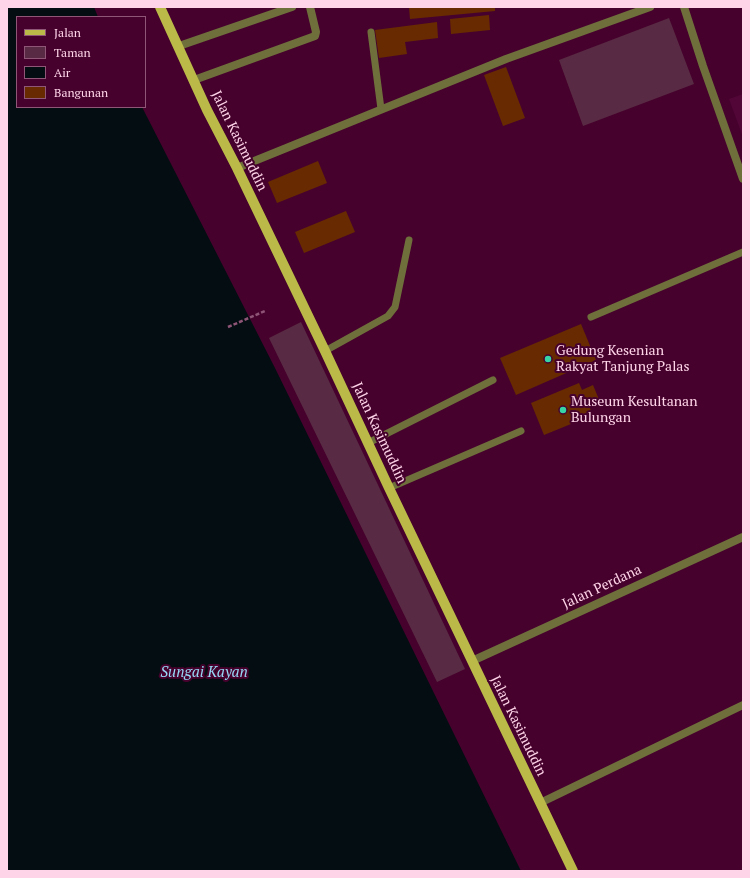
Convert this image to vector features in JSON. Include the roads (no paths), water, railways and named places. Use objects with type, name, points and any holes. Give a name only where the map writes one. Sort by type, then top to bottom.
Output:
[{"type":"main road","name":"Jalan Kasimuddin","points":[[160,7],[207,110],[325,351],[389,488],[574,871]]},
{"type":"street","points":[[179,46],[292,7]]},
{"type":"street","points":[[194,80],[315,36],[316,32],[310,7]]},
{"type":"street","points":[[236,168],[506,59],[650,7]]},
{"type":"street","points":[[684,7],[743,179]]},
{"type":"street","name":"Jalan Perdana","points":[[472,661],[743,537]]},
{"type":"street","points":[[540,803],[743,705]]},
{"type":"lane","points":[[371,32],[381,109]]},
{"type":"lane","points":[[325,351],[388,316],[395,307],[410,240]]},
{"type":"lane","points":[[591,316],[743,252]]},
{"type":"lane","points":[[368,443],[493,380]]},
{"type":"lane","points":[[389,488],[521,431]]},
{"type":"water","name":"Sungai Kayan","points":[[7,7],[94,7],[98,16],[16,16],[16,108],[143,108],[275,368],[521,871],[7,871]]},
{"type":"place","name":"Gedung Kesenian Rakyat Tanjung Palas","points":[[548,359]]},
{"type":"place","name":"Museum Kesultanan Bulungan","points":[[563,410]]}]
